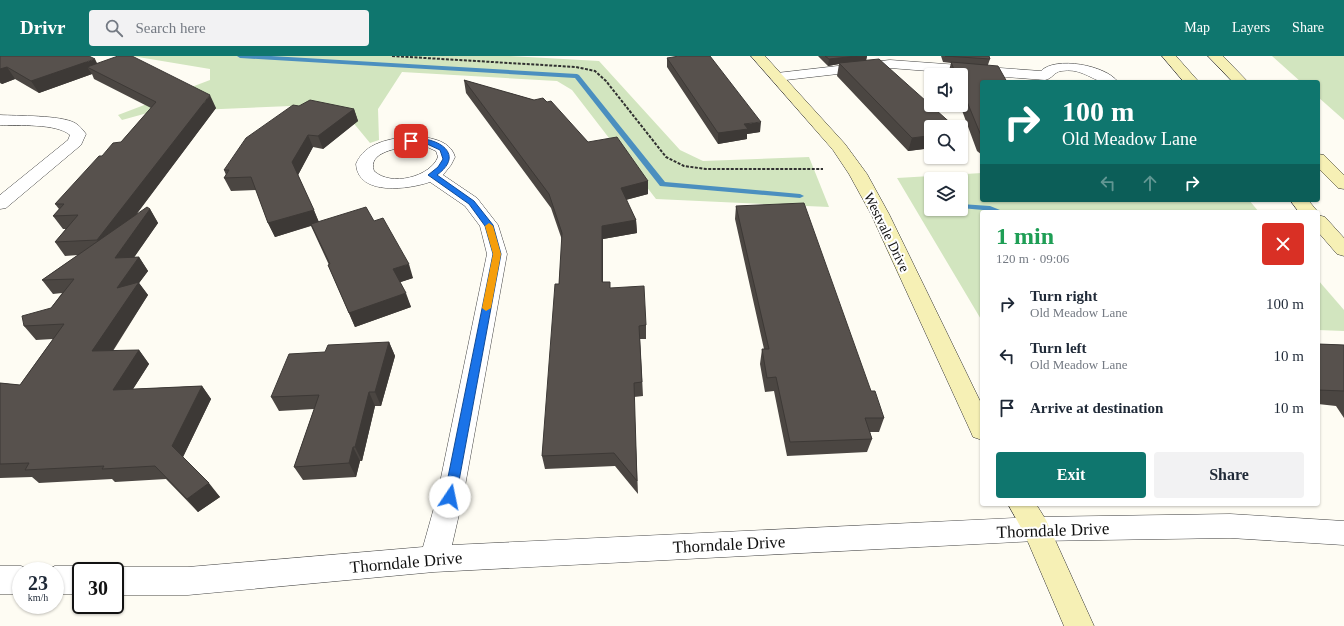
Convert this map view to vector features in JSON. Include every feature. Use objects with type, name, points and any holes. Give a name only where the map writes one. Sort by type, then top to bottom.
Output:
[{"type":"street","name":"Westvale Drive","points":[[758,56],[839,147],[858,174],[880,214],[980,426]]},
{"type":"street","points":[[1169,56],[1190,80]]},
{"type":"street","points":[[1214,56],[1239,80]]},
{"type":"street","points":[[777,77],[890,64],[1046,79],[1046,72],[1051,69],[1073,67],[1099,73],[1108,80]]},
{"type":"street","points":[[0,120],[54,123],[69,126],[78,134],[75,142],[0,204]]},
{"type":"street","points":[[1320,160],[1344,184]]},
{"type":"street","points":[[432,175],[471,202],[489,225],[497,254],[450,497],[434,559]]},
{"type":"street","points":[[1301,202],[1308,210]]},
{"type":"street","points":[[1320,224],[1344,250]]},
{"type":"street","points":[[1022,506],[1036,529],[1079,626]]},
{"type":"street","name":"Thorndale Drive","points":[[124,581],[188,581],[434,559],[1036,529],[1230,526],[1344,532]]},
{"type":"street","points":[[0,580],[12,580]]},
{"type":"path","points":[[392,56],[576,67],[595,71],[606,81],[666,157],[684,166],[706,169],[818,169],[858,174]]},
{"type":"green space","points":[[132,56],[510,56],[599,61],[680,150],[703,161],[809,157],[829,207],[656,199],[572,90],[557,81],[402,72],[378,109],[379,140],[370,143],[351,120],[291,106],[151,112],[122,120],[118,115],[210,80],[210,69]]},
{"type":"green space","points":[[1272,56],[1344,56],[1344,120],[1320,99],[1320,80],[1299,80]]},
{"type":"green space","points":[[980,173],[980,202],[1251,202],[1257,210],[980,210],[980,318],[897,178],[924,176],[924,216],[968,216],[968,174]]},
{"type":"green space","points":[[1320,282],[1344,310],[1344,331],[1320,330]]},
{"type":"building","points":[[0,56],[89,56],[95,59],[31,81],[7,67],[0,69]]},
{"type":"building","points":[[118,56],[132,56],[210,95],[97,240],[55,242],[78,215],[53,216],[64,204],[55,204],[99,156],[102,156],[113,143],[121,142],[156,102],[87,67]]},
{"type":"building","points":[[679,56],[710,56],[761,122],[744,124],[748,129],[718,133],[667,58]]},
{"type":"building","points":[[825,56],[857,56],[829,59]]},
{"type":"building","points":[[945,56],[989,56],[990,59]]},
{"type":"building","points":[[879,59],[924,99],[924,112],[938,112],[947,120],[924,120],[924,136],[912,138],[839,63]]},
{"type":"building","points":[[951,62],[998,66],[1006,80],[980,80],[980,133],[968,104],[968,68],[953,68]]},
{"type":"building","points":[[464,80],[534,100],[543,98],[547,102],[551,101],[588,142],[617,137],[648,181],[621,188],[636,220],[602,226],[602,282],[610,282],[610,288],[644,286],[646,325],[639,326],[642,382],[634,383],[637,481],[614,453],[542,456],[555,284],[559,284],[562,233],[549,194]]},
{"type":"building","points":[[310,100],[354,109],[318,136],[308,135],[292,162],[314,210],[268,223],[251,177],[224,178],[229,170],[224,170],[246,138],[293,105],[299,106]]},
{"type":"building","points":[[804,203],[871,391],[875,391],[884,418],[865,418],[872,439],[790,442],[776,377],[767,378],[762,349],[769,349],[736,206]]},
{"type":"building","points":[[147,207],[150,209],[115,258],[139,257],[117,288],[139,282],[92,351],[139,350],[113,390],[202,386],[172,446],[209,483],[187,499],[155,466],[102,469],[104,466],[25,470],[29,463],[0,464],[0,383],[20,385],[64,324],[24,326],[22,316],[51,308],[74,279],[42,280]]},
{"type":"building","points":[[366,207],[374,221],[383,218],[409,264],[393,269],[406,293],[349,313],[328,265],[330,264],[311,224]]},
{"type":"building","points":[[389,342],[375,392],[369,392],[355,447],[353,447],[349,463],[294,467],[319,395],[271,397],[289,354],[325,352],[328,345]]},
{"type":"building","points":[[1320,344],[1344,345],[1344,391],[1320,390]]},
{"type":"waterway","points":[[240,56],[577,76],[663,184],[800,196]]},
{"type":"waterway","points":[[968,206],[990,208],[996,210]]},
{"type":"slow traffic","points":[[486,308],[497,254],[489,226]]},
{"type":"route","points":[[411,141],[428,142],[442,148],[445,152],[446,159],[441,168],[432,175],[471,202],[489,225],[497,254],[450,497]]}]
